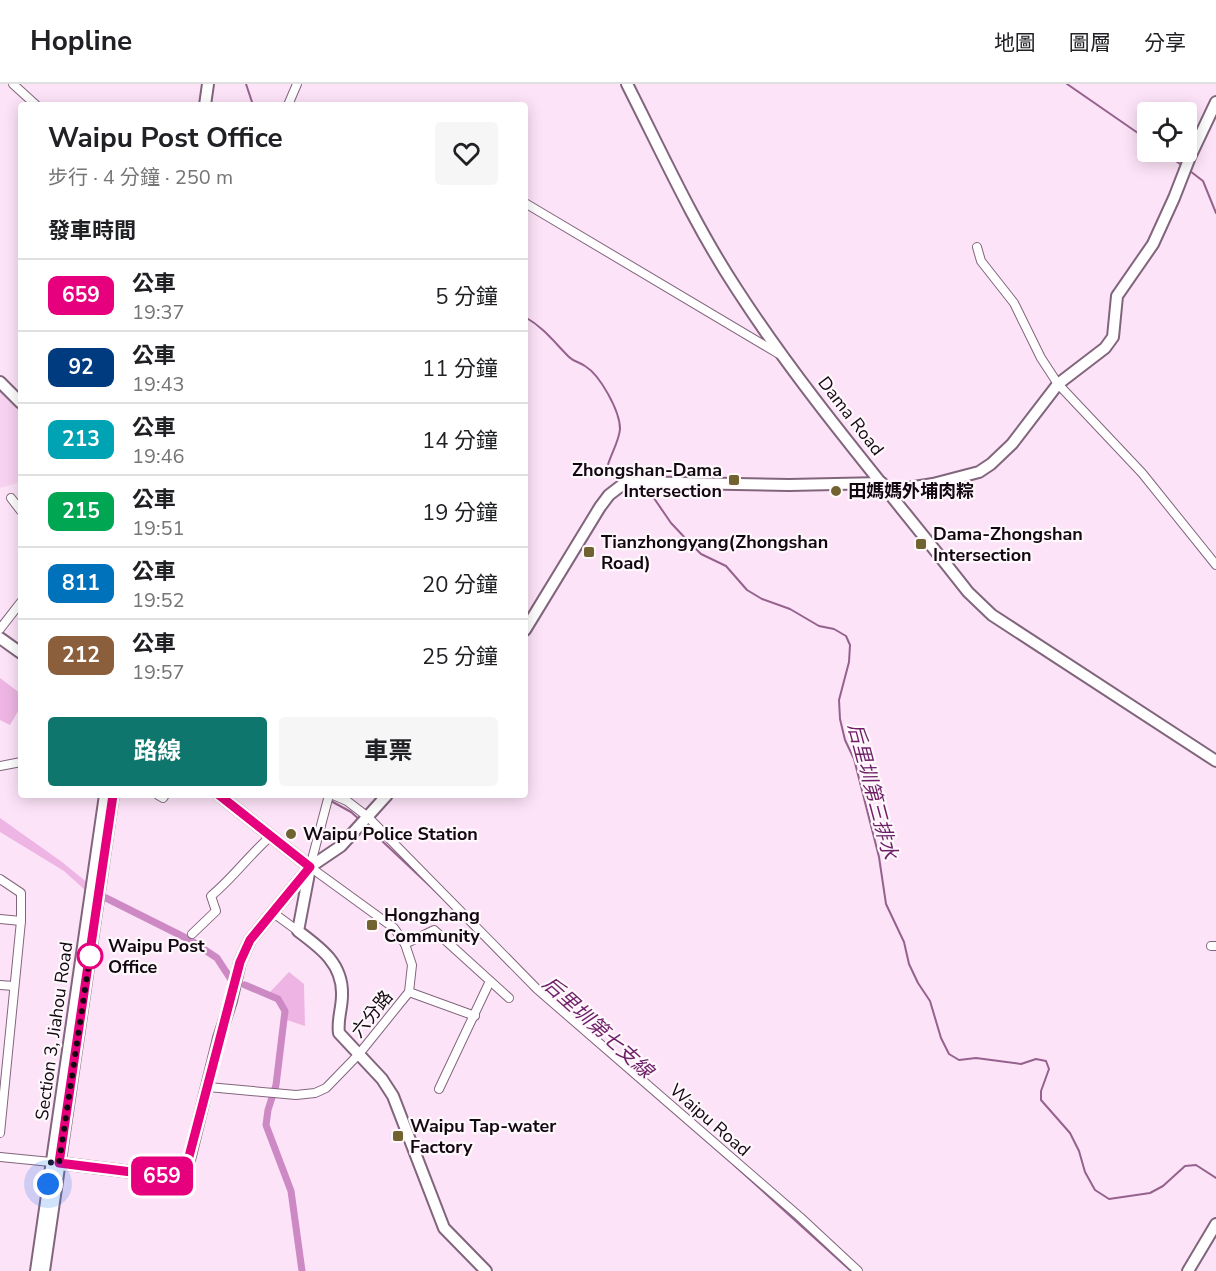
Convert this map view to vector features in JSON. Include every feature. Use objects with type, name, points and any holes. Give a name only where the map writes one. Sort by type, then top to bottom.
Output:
[{"type":"street","points":[[14,84],[33,102]]},
{"type":"street","points":[[205,102],[208,84]]},
{"type":"street","points":[[212,102],[215,84]]},
{"type":"street","points":[[289,102],[297,84]]},
{"type":"street","name":"Dama Road","points":[[627,84],[722,266],[781,355],[968,592],[992,615],[1216,761]]},
{"type":"street","points":[[528,625],[600,507],[609,495],[626,482],[886,487],[933,484],[979,472],[985,468],[1012,444],[1058,384],[1105,348],[1113,337],[1117,296],[1153,244],[1216,102]]},
{"type":"street","points":[[528,205],[781,355]]},
{"type":"street","points":[[977,247],[981,261],[1014,303],[1041,358],[1058,384],[1142,473],[1216,565]]},
{"type":"street","points":[[0,382],[18,400]]},
{"type":"street","points":[[11,498],[18,507]]},
{"type":"street","points":[[0,629],[18,606]]},
{"type":"street","points":[[0,638],[18,651]]},
{"type":"street","points":[[0,766],[18,763]]},
{"type":"street","name":"Section 3, Jiahou Road","points":[[44,1271],[55,1162],[105,798]]},
{"type":"street","name":"Section 3, Jiahou Road","points":[[36,1271],[114,798]]},
{"type":"street","points":[[223,798],[310,867],[394,928],[405,944],[412,964],[409,992]]},
{"type":"street","points":[[298,931],[310,867],[330,798]]},
{"type":"street","name":"Waipu Road","points":[[339,798],[347,801],[368,817],[537,988],[800,1217],[858,1271]]},
{"type":"street","points":[[0,1157],[172,1177],[181,1174],[186,1168],[240,962],[250,940],[310,867],[341,846],[384,798]]},
{"type":"street","points":[[192,934],[216,911],[211,896],[230,880],[250,854],[271,836]]},
{"type":"street","points":[[0,879],[21,893],[21,921],[4,1051],[0,1134]]},
{"type":"street","points":[[272,912],[322,950],[338,969],[342,989],[339,1033],[382,1079],[393,1096],[444,1228],[486,1271]]},
{"type":"street","points":[[0,919],[21,921]]},
{"type":"street","points":[[405,944],[434,930],[509,999]]},
{"type":"street","points":[[439,1089],[490,981]]},
{"type":"street","points":[[0,985],[14,986]]},
{"type":"street","name":"六分路","points":[[208,1087],[296,1095],[315,1093],[326,1088],[359,1054],[409,992],[475,1016]]},
{"type":"street","points":[[1188,1271],[1216,1224]]},
{"type":"shaded area","points":[[0,391],[18,410],[18,483],[0,488]]},
{"type":"shaded area","points":[[0,678],[18,692],[18,711],[10,725],[0,720]]},
{"type":"shaded area","points":[[0,818],[89,884],[85,890],[64,871],[0,832]]},
{"type":"shaded area","points":[[289,972],[304,984],[305,1026],[287,1020],[284,1003],[270,992]]},
{"type":"waterway","name":"后里圳第三排水","points":[[246,84],[252,102]]},
{"type":"waterway","points":[[1067,84],[1137,132]]},
{"type":"waterway","points":[[1177,162],[1183,166]]},
{"type":"waterway","points":[[1190,171],[1203,181],[1216,213]]},
{"type":"waterway","name":"后里圳第三排水","points":[[528,319],[543,330],[571,359],[591,371],[608,394],[617,413],[620,429],[607,468],[614,478],[621,481]]},
{"type":"waterway","name":"后里圳第三排水","points":[[641,487],[647,488],[671,523],[701,554],[726,566],[747,590],[762,599],[790,609],[819,626],[834,629],[846,636],[850,645],[849,662],[839,700],[840,719],[845,740],[854,759],[879,857],[886,904],[904,942],[909,964],[930,1001],[941,1038],[949,1054],[959,1060],[976,1058],[1021,1064],[1036,1059],[1046,1061],[1049,1069],[1041,1091],[1041,1100],[1070,1133],[1079,1151],[1085,1172],[1095,1190],[1109,1199],[1150,1193],[1163,1186],[1185,1166],[1196,1165],[1216,1178]]},
{"type":"waterway","name":"后里圳第七支線","points":[[331,801],[351,812],[361,821]]},
{"type":"waterway","name":"后里圳第七支線","points":[[365,825],[448,903]]},
{"type":"waterway","points":[[98,894],[190,940],[217,958],[232,981]]},
{"type":"waterway","points":[[245,985],[278,999],[285,1011],[276,1085],[266,1125],[291,1191],[302,1271]]},
{"type":"waterway","name":"后里圳第七支線","points":[[733,1164],[851,1271]]},
{"type":"bus line","name":"659","points":[[113,798],[59,1163],[172,1177],[181,1174],[186,1168],[240,962],[250,940],[310,867],[223,798]]},
{"type":"place","name":"Zhongshan-Dama Intersection","points":[[734,480]]},
{"type":"place","name":"田媽媽外埔肉粽","points":[[836,491]]},
{"type":"place","name":"Dama-Zhongshan Intersection","points":[[921,544]]},
{"type":"place","name":"Tianzhongyang(Zhongshan Road)","points":[[589,552]]},
{"type":"place","name":"Waipu Police Station","points":[[291,834]]},
{"type":"place","name":"Hongzhang Community","points":[[372,925]]},
{"type":"place","name":"Waipu Post Office","points":[[90,956]]},
{"type":"place","name":"Waipu Tap-water Factory","points":[[398,1136]]},
{"type":"route","points":[[48,1184],[51,1162],[59,1163],[90,956]]}]
